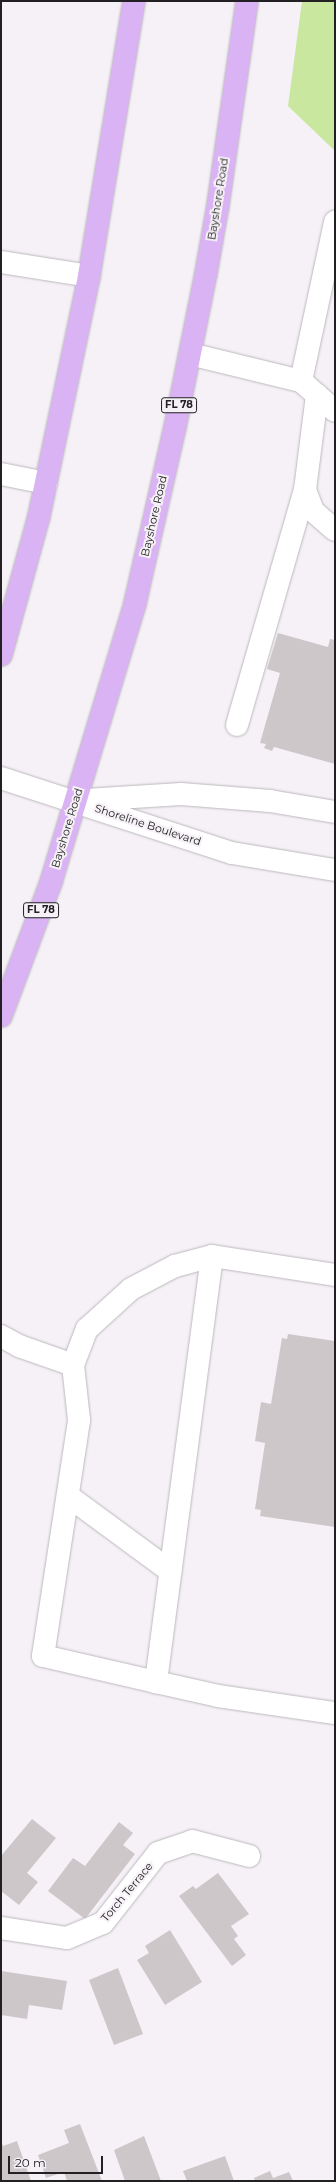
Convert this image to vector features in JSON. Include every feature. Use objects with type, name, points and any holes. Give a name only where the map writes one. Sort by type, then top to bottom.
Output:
[{"type":"main road","points":[[1,655],[8,602],[46,483],[89,276],[134,1]]},
{"type":"main road","name":"Bayshore Road","points":[[1,1016],[51,882],[135,603],[190,354],[218,205],[247,1]]},
{"type":"street","points":[[237,726],[305,490],[309,388],[335,222]]},
{"type":"street","points":[[1,262],[89,276]]},
{"type":"street","points":[[190,354],[309,388],[335,411]]},
{"type":"street","points":[[1,474],[46,483]]},
{"type":"street","points":[[305,490],[313,511],[335,530]]},
{"type":"street","points":[[1,778],[75,801]]},
{"type":"street","name":"Shoreline Boulevard","points":[[75,801],[181,794],[270,802],[335,812]]},
{"type":"street","name":"Shoreline Boulevard","points":[[75,801],[232,853],[335,870]]},
{"type":"street","points":[[156,1682],[212,1256]]},
{"type":"street","points":[[335,1275],[212,1256],[175,1266],[131,1289],[87,1329],[73,1365],[79,1420],[42,1656],[218,1696],[335,1713]]},
{"type":"street","points":[[1,1336],[19,1346],[73,1365]]},
{"type":"street","points":[[68,1496],[170,1571]]},
{"type":"street","name":"Torch Terrace","points":[[1,1928],[67,1938],[103,1922],[158,1853],[192,1841],[250,1856]]},
{"type":"green space","points":[[302,1],[335,1],[335,151],[288,106]]},
{"type":"building","points":[[278,633],[328,647],[330,639],[335,640],[335,764],[274,747],[272,751],[264,748],[266,744],[260,743],[280,673],[267,669]]},
{"type":"building","points":[[288,1334],[335,1341],[335,1527],[260,1516],[261,1510],[255,1509],[265,1443],[255,1441],[261,1402],[271,1404],[282,1338],[287,1339]]},
{"type":"building","points":[[32,1819],[56,1838],[27,1873],[38,1882],[19,1905],[1,1891],[1,1856]]},
{"type":"building","points":[[119,1822],[133,1833],[123,1845],[135,1854],[85,1919],[48,1891],[73,1858],[85,1866]]},
{"type":"building","points":[[218,1873],[249,1914],[231,1926],[238,1936],[234,1939],[246,1955],[232,1966],[179,1896],[193,1886],[196,1889]]},
{"type":"building","points":[[170,1930],[202,1982],[165,2005],[137,1960],[149,1953],[145,1946]]},
{"type":"building","points":[[118,1968],[143,2034],[114,2045],[89,1980]]},
{"type":"building","points":[[1,1971],[67,1981],[62,2010],[29,2005],[27,2019],[1,2015]]},
{"type":"building","points":[[80,2124],[102,2181],[67,2181],[64,2172],[46,2178],[38,2155],[69,2143],[64,2130]]},
{"type":"building","points":[[144,2136],[161,2181],[125,2181],[114,2150]]},
{"type":"building","points":[[1,2141],[3,2146],[17,2141],[31,2181],[1,2181]]},
{"type":"building","points":[[225,2156],[234,2181],[187,2181],[183,2171]]},
{"type":"building","points":[[270,2171],[273,2178],[289,2172],[293,2181],[255,2181],[254,2178]]}]
